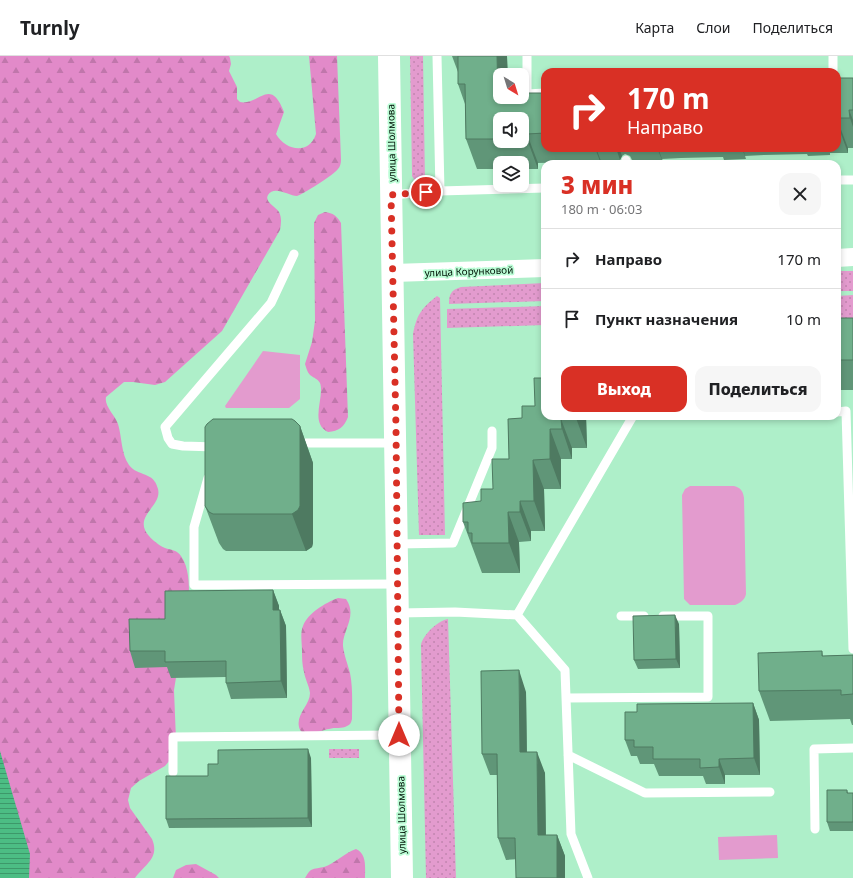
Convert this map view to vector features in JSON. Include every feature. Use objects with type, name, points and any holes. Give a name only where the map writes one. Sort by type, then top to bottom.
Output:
[{"type":"street","name":"улица Шолмова","points":[[389,56],[402,878]]},
{"type":"street","points":[[841,258],[853,257]]},
{"type":"street","name":"улица Корунковой","points":[[393,273],[541,268]]},
{"type":"lane","points":[[437,56],[440,191]]},
{"type":"lane","points":[[527,56],[527,94],[541,94]]},
{"type":"lane","points":[[833,56],[833,68]]},
{"type":"lane","points":[[841,180],[853,180]]},
{"type":"lane","points":[[391,195],[440,191],[541,188]]},
{"type":"lane","points":[[227,443],[216,451],[172,444],[168,438],[165,427],[271,303],[294,254]]},
{"type":"lane","points":[[841,412],[846,411],[853,649]]},
{"type":"lane","points":[[517,615],[631,420]]},
{"type":"lane","points":[[397,544],[453,543],[492,448],[492,431]]},
{"type":"lane","points":[[288,443],[396,443]]},
{"type":"lane","points":[[211,469],[194,527],[194,585],[398,584]]},
{"type":"lane","points":[[398,613],[455,612],[517,615],[566,670],[571,834],[588,878]]},
{"type":"lane","points":[[566,698],[708,697],[708,616],[621,616]]},
{"type":"lane","points":[[173,772],[173,737],[399,735]]},
{"type":"lane","points":[[815,829],[814,749],[853,748]]},
{"type":"lane","points":[[568,755],[645,793],[770,792]]},
{"type":"shaded area","points":[[410,56],[423,56],[425,182],[416,182],[412,176]]},
{"type":"shaded area","points":[[841,271],[853,271],[853,291],[841,291]]},
{"type":"shaded area","points":[[541,283],[541,301],[449,304],[451,293],[461,287]]},
{"type":"shaded area","points":[[853,295],[853,318],[841,318],[841,296]]},
{"type":"shaded area","points":[[437,296],[440,298],[445,535],[419,535],[413,334],[420,312]]},
{"type":"shaded area","points":[[541,306],[541,325],[447,328],[447,309]]},
{"type":"shaded area","points":[[263,351],[300,355],[300,399],[289,408],[226,408],[225,406]]},
{"type":"shaded area","points":[[690,486],[734,486],[740,489],[743,493],[746,594],[742,601],[735,605],[690,605],[684,599],[682,495],[685,489]]},
{"type":"shaded area","points":[[448,619],[456,878],[426,878],[421,645],[422,641],[431,629],[439,622]]},
{"type":"shaded area","points":[[329,749],[359,749],[359,758],[329,758]]},
{"type":"shaded area","points":[[0,751],[30,854],[29,878],[0,878]]},
{"type":"shaded area","points":[[777,835],[778,858],[719,860],[718,837]]},
{"type":"green space","points":[[0,56],[229,56],[231,64],[229,71],[237,87],[237,99],[240,102],[247,102],[264,95],[269,94],[274,96],[279,101],[284,112],[276,134],[285,144],[291,147],[303,148],[313,141],[316,134],[309,56],[337,56],[341,160],[339,168],[336,172],[297,196],[278,191],[271,192],[268,195],[267,198],[269,202],[278,210],[280,214],[280,230],[222,331],[165,382],[155,385],[124,382],[106,397],[108,407],[118,424],[126,461],[133,469],[153,479],[158,489],[157,500],[145,519],[144,524],[146,533],[159,545],[176,551],[179,554],[186,565],[189,581],[189,597],[174,690],[176,740],[170,760],[165,766],[139,781],[131,788],[128,800],[130,808],[152,839],[154,846],[153,856],[135,878],[23,878],[0,759]]},
{"type":"green space","points":[[325,212],[334,215],[341,223],[348,417],[341,428],[328,432],[322,428],[319,423],[318,416],[321,395],[320,383],[309,374],[305,364],[312,342],[315,321],[314,223],[318,215]]},
{"type":"green space","points":[[338,598],[346,599],[350,611],[343,646],[351,679],[352,719],[351,723],[345,727],[331,728],[308,734],[301,731],[299,727],[299,718],[308,702],[310,693],[302,664],[302,629],[305,621],[313,613]]},
{"type":"green space","points":[[356,849],[360,851],[364,857],[365,878],[305,878],[311,870],[324,867]]},
{"type":"green space","points":[[196,864],[219,878],[173,878],[176,870],[186,865]]},
{"type":"building","points":[[458,56],[497,56],[497,68],[493,68],[493,104],[529,104],[529,93],[541,93],[541,133],[529,134],[529,112],[493,112],[493,139],[466,139],[465,84],[458,84]]},
{"type":"building","points":[[841,78],[853,78],[853,110],[849,110],[850,118],[841,118]]},
{"type":"building","points":[[841,318],[853,318],[853,360],[841,360]]},
{"type":"building","points":[[534,378],[541,378],[541,420],[561,420],[562,429],[550,429],[550,459],[533,460],[534,501],[520,501],[520,512],[508,512],[509,543],[472,543],[472,533],[468,533],[468,522],[463,522],[463,503],[481,501],[481,489],[493,489],[492,459],[509,459],[508,419],[522,418],[522,406],[535,406]]},
{"type":"building","points":[[213,419],[292,419],[300,426],[300,506],[298,510],[292,514],[213,514],[209,512],[205,506],[205,427]]},
{"type":"building","points":[[273,590],[273,610],[280,610],[281,681],[226,683],[226,661],[165,662],[165,651],[130,651],[129,619],[165,619],[165,591]]},
{"type":"building","points":[[675,615],[676,659],[634,660],[633,616]]},
{"type":"building","points":[[822,651],[822,656],[853,655],[853,694],[841,695],[841,690],[759,691],[758,653]]},
{"type":"building","points":[[519,670],[520,752],[537,752],[538,835],[557,835],[557,878],[516,878],[515,838],[498,838],[497,754],[482,754],[481,671]]},
{"type":"building","points":[[753,703],[754,758],[719,759],[719,767],[700,768],[700,759],[653,759],[653,747],[634,747],[634,740],[625,740],[625,712],[637,712],[637,704]]},
{"type":"building","points":[[308,749],[308,818],[166,819],[166,776],[208,776],[208,764],[218,764],[218,750]]},
{"type":"building","points":[[827,790],[847,790],[847,793],[853,793],[853,822],[827,822]]},
{"type":"route","points":[[399,735],[396,428],[391,195],[426,192]]}]
